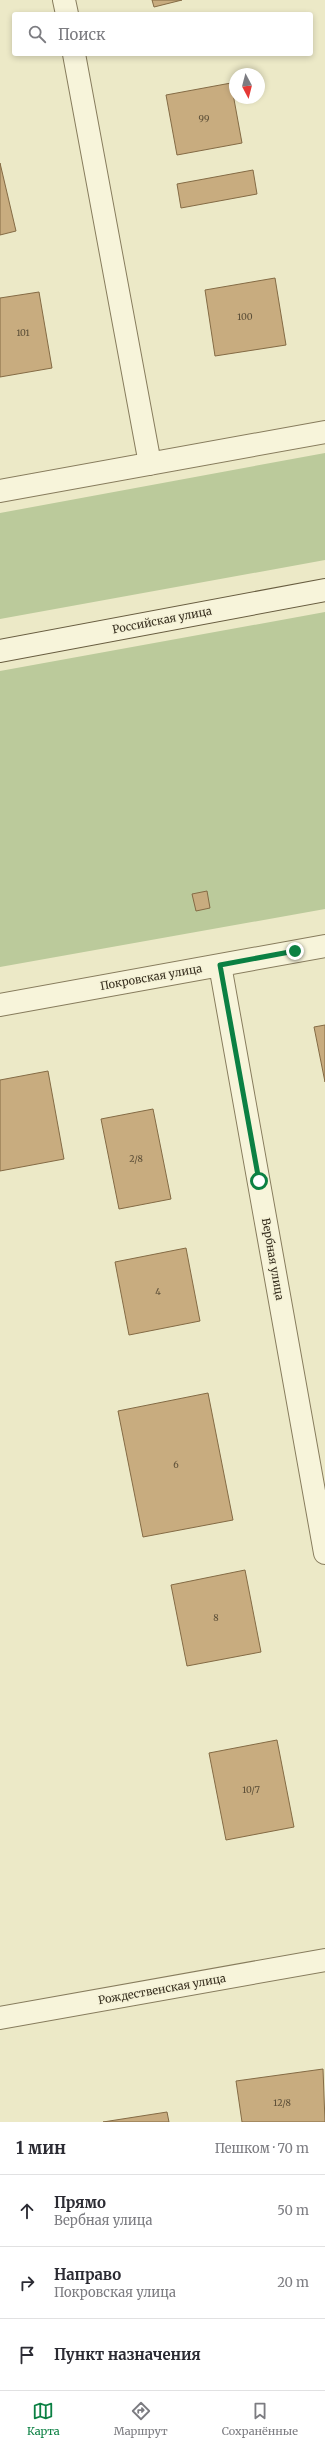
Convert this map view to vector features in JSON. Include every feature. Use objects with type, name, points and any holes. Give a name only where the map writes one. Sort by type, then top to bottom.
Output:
[{"type":"street","points":[[64,0],[67,12]]},
{"type":"street","points":[[74,56],[150,464]]},
{"type":"street","points":[[0,491],[325,432]]},
{"type":"street","name":"Российская улица","points":[[0,651],[325,590]]},
{"type":"street","name":"Покровская улица","points":[[0,1005],[325,946]]},
{"type":"street","name":"Вербная улица","points":[[220,965],[325,1553]]},
{"type":"street","name":"Рождественская улица","points":[[0,2018],[325,1960]]},
{"type":"green space","points":[[325,453],[325,560],[0,619],[0,513]]},
{"type":"green space","points":[[325,612],[325,909],[0,967],[0,671]]},
{"type":"building","points":[[152,0],[182,0],[154,7]]},
{"type":"building","points":[[229,83],[229,104],[235,104],[242,143],[177,155],[166,95]]},
{"type":"building","points":[[0,163],[16,231],[0,235]]},
{"type":"building","points":[[253,170],[257,194],[181,208],[177,184]]},
{"type":"building","points":[[275,278],[286,345],[215,356],[205,290]]},
{"type":"building","points":[[39,292],[52,368],[0,377],[0,298]]},
{"type":"building","points":[[207,891],[210,908],[196,911],[192,894]]},
{"type":"building","points":[[325,1025],[325,1082],[314,1027]]},
{"type":"building","points":[[48,1071],[64,1159],[0,1171],[0,1080]]},
{"type":"building","points":[[153,1109],[171,1199],[119,1209],[101,1119]]},
{"type":"building","points":[[186,1248],[200,1321],[129,1335],[115,1262]]},
{"type":"building","points":[[208,1393],[233,1520],[143,1537],[118,1411]]},
{"type":"building","points":[[245,1570],[261,1652],[187,1666],[171,1585]]},
{"type":"building","points":[[277,1740],[294,1827],[226,1840],[209,1753]]},
{"type":"building","points":[[323,2069],[325,2122],[242,2122],[236,2081]]},
{"type":"building","points":[[167,2112],[169,2122],[103,2122]]},
{"type":"route","points":[[259,1181],[220,965],[295,951]]}]
